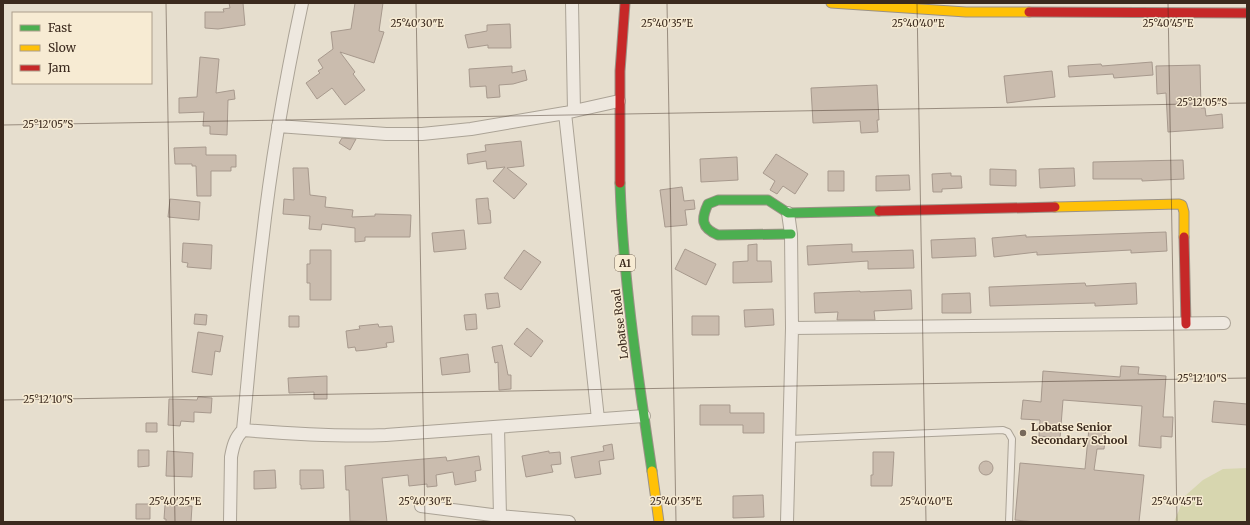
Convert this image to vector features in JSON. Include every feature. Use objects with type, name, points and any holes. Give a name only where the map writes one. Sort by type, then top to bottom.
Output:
[{"type":"main road","name":"Lobatse Road","points":[[625,3],[621,41],[619,101],[620,185],[624,250],[632,330],[659,522]]},
{"type":"main road","points":[[832,3],[920,6],[966,12],[1247,13]]},
{"type":"main road","points":[[947,3],[966,12]]},
{"type":"main road","points":[[791,234],[718,235],[706,230],[704,211],[708,204],[718,200],[768,200],[788,213],[1179,204],[1182,206],[1184,212],[1186,324]]},
{"type":"street","points":[[230,522],[232,447],[237,437],[243,430],[262,243],[278,126],[291,51],[302,3]]},
{"type":"street","points":[[572,3],[569,112],[598,420]]},
{"type":"street","points":[[278,126],[386,134],[422,134],[471,129],[569,112],[619,101]]},
{"type":"street","points":[[787,522],[792,328],[791,234],[788,213]]},
{"type":"street","points":[[792,328],[1224,323]]},
{"type":"street","points":[[243,430],[296,435],[351,436],[420,433],[644,416]]},
{"type":"street","points":[[498,427],[500,516]]},
{"type":"street","points":[[421,506],[500,516],[569,522]]},
{"type":"lane","points":[[789,439],[1003,430],[1010,435],[1012,439],[1009,522]]},
{"type":"green space","points":[[1247,468],[1247,522],[1174,522],[1185,496],[1203,480],[1223,469]]},
{"type":"building","points":[[229,3],[243,3],[245,25],[218,29],[205,28],[205,12],[224,12],[223,9],[230,8]]},
{"type":"building","points":[[355,3],[383,3],[379,31],[384,32],[374,63],[340,52],[355,72],[353,74],[365,90],[345,105],[332,88],[317,99],[306,83],[320,73],[318,71],[323,68],[318,60],[333,49],[331,32],[351,29]]},
{"type":"building","points":[[510,24],[511,48],[488,48],[488,45],[468,48],[465,35],[487,31],[487,25]]},
{"type":"building","points":[[200,57],[219,59],[216,93],[234,90],[235,99],[228,100],[227,135],[210,134],[210,126],[203,126],[204,112],[179,113],[179,98],[197,97]]},
{"type":"building","points":[[1152,62],[1153,75],[1114,78],[1113,74],[1069,77],[1068,66],[1101,64],[1102,66]]},
{"type":"building","points":[[1200,65],[1201,108],[1205,108],[1206,116],[1222,114],[1223,128],[1168,132],[1166,93],[1157,94],[1156,66]]},
{"type":"building","points":[[512,66],[512,73],[525,70],[527,80],[513,84],[499,85],[500,97],[487,98],[486,86],[470,87],[469,69]]},
{"type":"building","points":[[1052,71],[1055,97],[1007,103],[1004,76]]},
{"type":"building","points":[[877,85],[879,120],[877,120],[878,132],[861,133],[860,121],[813,123],[811,88]]},
{"type":"building","points":[[342,138],[356,139],[350,150],[339,143]]},
{"type":"building","points":[[521,141],[524,166],[507,168],[527,184],[514,199],[493,181],[505,167],[487,169],[486,161],[468,164],[467,154],[486,151],[485,145]]},
{"type":"building","points":[[206,147],[206,155],[236,155],[236,167],[231,167],[231,171],[211,171],[211,196],[197,196],[196,166],[192,166],[192,164],[175,164],[174,148]]},
{"type":"building","points":[[776,154],[808,174],[795,194],[783,186],[777,194],[770,190],[775,181],[763,173]]},
{"type":"building","points":[[737,157],[738,180],[701,182],[700,159]]},
{"type":"building","points":[[1183,160],[1184,179],[1142,181],[1142,179],[1093,179],[1093,162]]},
{"type":"building","points":[[293,168],[308,168],[310,195],[326,197],[325,207],[353,210],[352,217],[375,216],[375,214],[411,215],[410,237],[365,237],[365,241],[355,242],[355,228],[322,224],[321,230],[309,229],[310,216],[283,214],[284,199],[294,200]]},
{"type":"building","points":[[1074,168],[1075,186],[1040,188],[1039,169]]},
{"type":"building","points":[[990,169],[1016,170],[1016,186],[990,185]]},
{"type":"building","points":[[828,171],[844,171],[844,191],[828,191]]},
{"type":"building","points":[[951,173],[951,176],[961,176],[962,188],[942,189],[942,192],[933,192],[932,174]]},
{"type":"building","points":[[909,175],[910,190],[876,191],[876,176]]},
{"type":"building","points":[[682,187],[684,201],[694,200],[695,209],[685,210],[687,225],[665,227],[660,190]]},
{"type":"building","points":[[488,198],[491,223],[478,224],[476,199]]},
{"type":"building","points":[[170,199],[200,202],[199,220],[168,217]]},
{"type":"building","points":[[464,230],[466,249],[434,252],[432,233]]},
{"type":"building","points":[[1166,232],[1167,251],[1131,253],[1131,250],[1037,255],[1037,252],[994,257],[992,238],[1026,235],[1026,237]]},
{"type":"building","points":[[975,238],[976,256],[932,258],[931,240]]},
{"type":"building","points":[[183,243],[212,245],[211,269],[187,267],[188,263],[182,262]]},
{"type":"building","points":[[757,244],[757,261],[771,261],[772,282],[733,283],[733,262],[748,261],[748,245]]},
{"type":"building","points":[[852,244],[852,252],[913,250],[914,268],[868,269],[868,261],[808,265],[807,246]]},
{"type":"building","points":[[685,249],[716,264],[706,285],[675,269]]},
{"type":"building","points":[[310,250],[331,250],[331,300],[310,300],[310,283],[307,283],[307,264],[310,264]]},
{"type":"building","points":[[524,250],[541,262],[521,290],[504,278]]},
{"type":"building","points":[[1085,283],[1086,286],[1136,283],[1137,304],[1095,306],[1095,303],[990,306],[989,287]]},
{"type":"building","points":[[911,290],[912,309],[874,311],[875,320],[837,320],[838,312],[815,313],[814,293]]},
{"type":"building","points":[[498,293],[500,307],[487,309],[485,294]]},
{"type":"building","points":[[970,293],[971,313],[942,313],[942,294]]},
{"type":"building","points":[[773,309],[774,325],[745,327],[744,310]]},
{"type":"building","points":[[195,314],[207,315],[206,325],[194,324]]},
{"type":"building","points":[[476,314],[477,329],[466,330],[464,315]]},
{"type":"building","points":[[289,316],[299,316],[299,327],[289,327]]},
{"type":"building","points":[[692,316],[719,316],[719,335],[692,335]]},
{"type":"building","points":[[378,324],[379,327],[392,326],[394,342],[386,343],[387,347],[367,350],[356,351],[355,347],[348,348],[346,331],[360,329],[359,326]]},
{"type":"building","points":[[527,328],[543,341],[531,357],[514,344]]},
{"type":"building","points":[[198,332],[223,336],[220,352],[215,351],[212,375],[192,372]]},
{"type":"building","points":[[502,345],[508,375],[511,375],[511,389],[499,390],[498,362],[495,363],[492,347]]},
{"type":"building","points":[[468,354],[470,372],[442,375],[440,358]]},
{"type":"building","points":[[1121,366],[1139,367],[1138,374],[1166,376],[1163,417],[1173,417],[1172,437],[1161,436],[1161,448],[1139,446],[1142,406],[1063,400],[1060,438],[1039,436],[1040,420],[1021,419],[1023,400],[1041,402],[1043,371],[1120,377]]},
{"type":"building","points":[[327,376],[327,399],[314,399],[314,392],[289,393],[288,378]]},
{"type":"building","points":[[198,397],[212,398],[211,413],[194,412],[194,422],[181,421],[180,426],[168,425],[169,399],[197,400]]},
{"type":"building","points":[[1214,401],[1247,404],[1247,425],[1212,422]]},
{"type":"building","points":[[700,405],[730,405],[730,413],[764,413],[764,433],[743,433],[743,425],[700,425]]},
{"type":"building","points":[[146,423],[157,423],[157,432],[146,432]]},
{"type":"building","points":[[1089,428],[1106,430],[1104,449],[1097,449],[1094,470],[1144,475],[1139,522],[1036,522],[1015,520],[1020,463],[1085,469]]},
{"type":"building","points":[[612,444],[614,459],[599,461],[601,474],[575,478],[571,457],[604,451],[603,446]]},
{"type":"building","points":[[138,450],[149,450],[149,466],[138,467]]},
{"type":"building","points":[[167,451],[193,453],[192,477],[166,476]]},
{"type":"building","points":[[549,451],[549,453],[560,452],[561,464],[551,465],[553,472],[526,477],[522,456]]},
{"type":"building","points":[[873,452],[894,452],[892,486],[871,486],[871,475],[873,475]]},
{"type":"building","points":[[479,456],[481,470],[475,471],[476,481],[455,485],[453,472],[436,475],[437,486],[427,487],[427,484],[409,486],[408,475],[382,478],[387,522],[350,521],[349,490],[346,490],[345,466],[446,457],[447,461]]},
{"type":"building","points":[[983,461],[989,461],[993,465],[993,471],[989,475],[983,475],[979,471],[979,465]]},
{"type":"building","points":[[275,470],[276,488],[254,489],[254,471]]},
{"type":"building","points":[[300,470],[323,470],[324,488],[301,489]]},
{"type":"building","points":[[763,495],[764,517],[733,518],[733,496]]},
{"type":"building","points":[[136,504],[150,504],[150,519],[136,519]]},
{"type":"building","points":[[165,505],[192,506],[191,522],[166,522],[166,519],[164,519]]},
{"type":"traffic: fast","points":[[620,183],[624,255],[652,471]]},
{"type":"traffic: fast","points":[[791,234],[718,235],[708,229],[704,222],[704,214],[708,204],[718,200],[768,200],[788,213],[879,211]]},
{"type":"traffic: slow","points":[[831,3],[966,12],[1029,12]]},
{"type":"traffic: slow","points":[[1055,207],[1179,204],[1182,205],[1184,212],[1184,237]]},
{"type":"traffic: slow","points":[[652,471],[659,522]]},
{"type":"traffic: jam","points":[[620,183],[620,71],[625,3]]},
{"type":"traffic: jam","points":[[1029,12],[1247,13]]},
{"type":"traffic: jam","points":[[879,211],[1055,207]]},
{"type":"traffic: jam","points":[[1184,237],[1186,324]]},
{"type":"place","name":"Lobatse Senior Secondary School","points":[[1023,433]]}]
